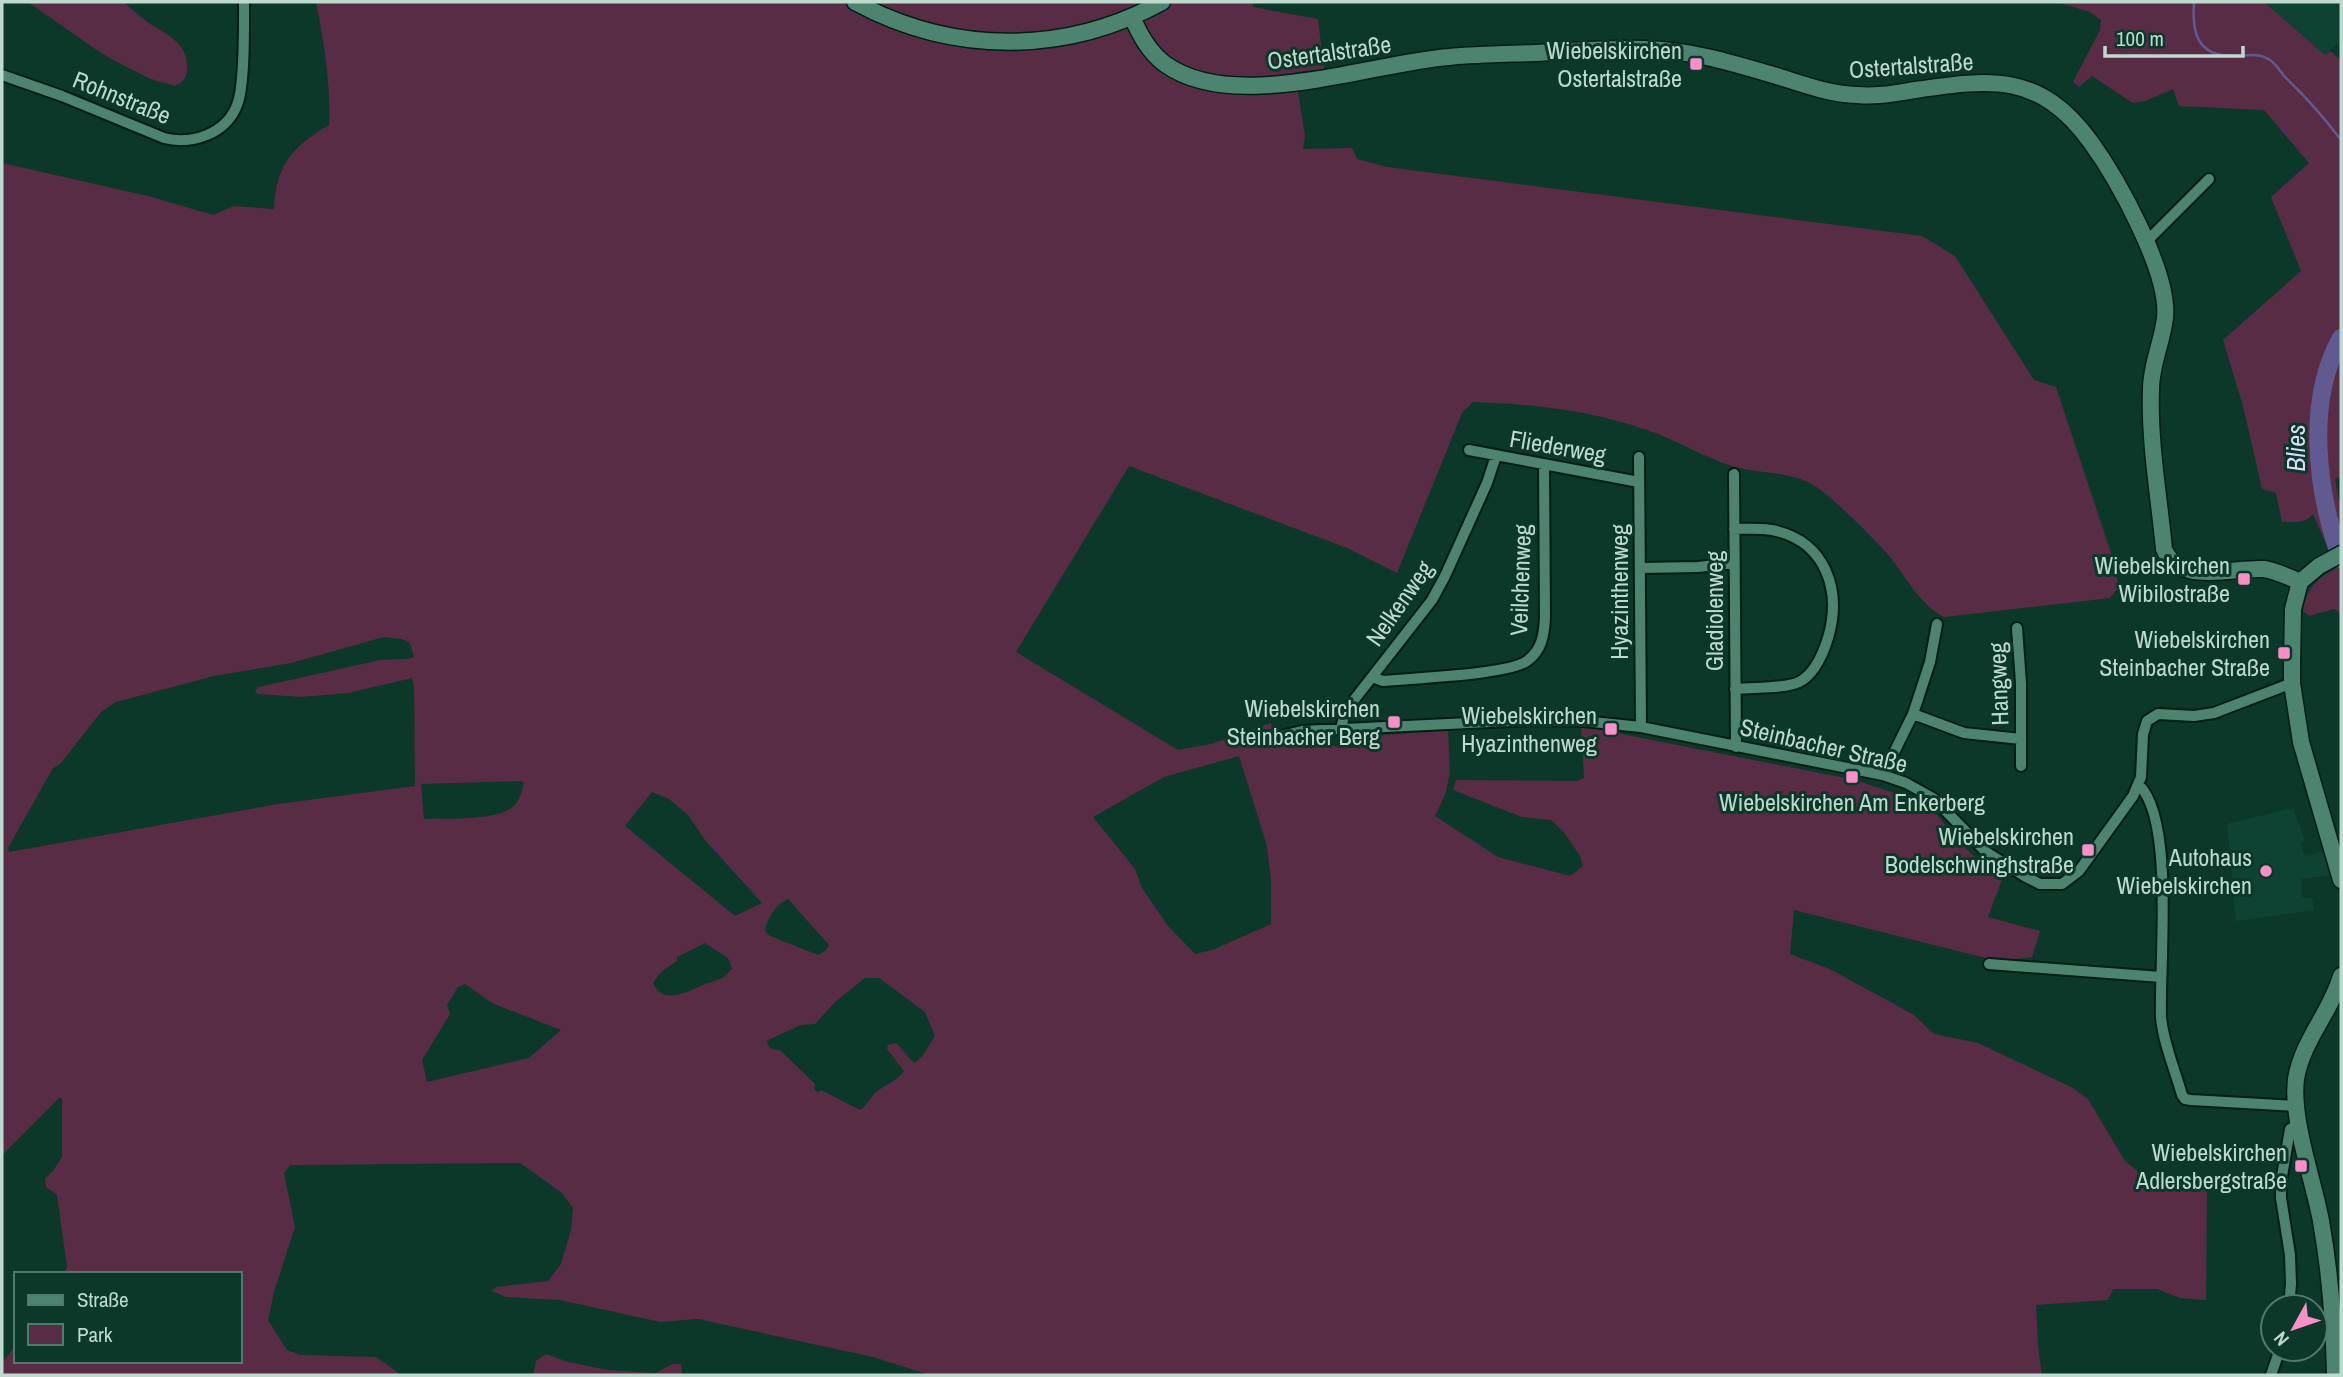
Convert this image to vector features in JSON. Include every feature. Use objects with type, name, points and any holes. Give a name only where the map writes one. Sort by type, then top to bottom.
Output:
[{"type":"main road","points":[[855,2],[897,21],[928,31],[981,41],[1015,42],[1084,34],[1132,17],[1163,2]]},
{"type":"main road","name":"Ostertalstraße","points":[[1132,17],[1139,33],[1164,63],[1190,77],[1225,84],[1293,83],[1448,57],[1647,49],[1718,59],[1818,89],[1859,96],[1978,82],[2009,84],[2038,94],[2064,111],[2076,123],[2105,163],[2146,242],[2162,280],[2165,316],[2152,371],[2151,406],[2164,549],[2168,557],[2173,563],[2187,570],[2267,570],[2301,582]]},
{"type":"main road","points":[[2334,558],[2308,574],[2301,582],[2295,597],[2292,683],[2301,742],[2341,880]]},
{"type":"main road","points":[[2335,1375],[2334,1327],[2325,1248],[2295,1093],[2300,1061],[2334,997],[2341,976]]},
{"type":"street","name":"Rohnstraße","points":[[2,75],[62,96],[164,138],[179,142],[205,137],[217,129],[236,108],[240,84],[244,2]]},
{"type":"street","points":[[2146,242],[2209,179]]},
{"type":"street","name":"Fliederweg","points":[[1469,450],[1639,482]]},
{"type":"street","name":"Nelkenweg","points":[[1341,729],[1349,708],[1432,600],[1487,483],[1496,456]]},
{"type":"street","name":"Hyazinthenweg","points":[[1639,457],[1641,727]]},
{"type":"street","name":"Veilchenweg","points":[[1372,677],[1383,681],[1501,670],[1521,664],[1537,651],[1544,633],[1545,618],[1544,464]]},
{"type":"street","name":"Gladiolenweg","points":[[1734,474],[1736,747]]},
{"type":"street","points":[[1734,529],[1774,531],[1798,540],[1818,557],[1826,570],[1832,584],[1834,600],[1825,649],[1817,664],[1805,677],[1784,685],[1735,689]]},
{"type":"street","points":[[1640,568],[1698,567],[1734,562]]},
{"type":"street","points":[[1883,775],[1913,714],[1930,662],[1937,624]]},
{"type":"street","name":"Hangweg","points":[[2017,628],[2021,683],[2021,766]]},
{"type":"street","name":"Steinbacher Straße","points":[[1285,734],[1341,729],[1583,720],[1641,727],[1883,775],[1923,792],[1952,816],[1986,852],[2026,877],[2051,886],[2062,884],[2079,871],[2133,796],[2139,785],[2143,765],[2144,727],[2153,717],[2214,713],[2292,683]]},
{"type":"street","name":"Hangweg","points":[[1913,714],[1964,733],[2021,739]]},
{"type":"street","points":[[2139,785],[2149,798],[2161,849],[2163,1028],[2182,1095],[2185,1099],[2296,1106]]},
{"type":"street","points":[[1989,964],[2161,977]]},
{"type":"street","points":[[2290,1293],[2290,1255],[2281,1182],[2290,1129],[2299,1124]]},
{"type":"shaded area","points":[[2264,2],[2341,2],[2341,40],[2325,55]]},
{"type":"shaded area","points":[[2293,808],[2305,840],[2301,843],[2305,857],[2326,850],[2333,875],[2301,879],[2302,897],[2312,898],[2314,910],[2236,921],[2227,824]]},
{"type":"green space","points":[[28,2],[123,2],[172,38],[183,50],[187,69],[185,77],[175,86],[151,79],[101,53]]},
{"type":"green space","points":[[316,2],[1253,2],[1253,7],[1318,19],[1324,69],[1295,72],[1305,136],[1303,149],[1352,148],[1357,159],[1387,167],[1922,236],[1955,256],[2034,380],[2056,387],[2111,553],[2119,587],[2110,598],[1944,617],[1926,604],[1884,550],[1854,519],[1812,484],[1791,476],[1735,467],[1658,434],[1604,417],[1539,406],[1473,402],[1462,413],[1397,573],[1347,548],[1129,466],[1016,652],[1178,750],[1211,744],[1271,723],[1276,744],[1309,743],[1352,748],[1370,736],[1448,730],[1450,773],[1445,795],[1435,816],[1498,857],[1570,876],[1583,866],[1580,856],[1563,831],[1551,820],[1522,817],[1453,790],[1456,780],[1577,781],[1584,778],[1581,726],[1855,780],[1928,804],[1958,841],[1976,858],[2004,874],[1988,917],[2040,931],[2032,957],[1998,961],[1794,910],[1790,954],[1830,969],[1914,1015],[1934,1034],[1978,1043],[2073,1088],[2088,1099],[2125,1161],[2150,1181],[2207,1186],[2206,1300],[2180,1298],[2157,1289],[2113,1289],[2108,1300],[2036,1305],[2042,1375],[930,1375],[873,1357],[698,1319],[660,1322],[560,1300],[506,1297],[492,1291],[496,1287],[548,1281],[561,1264],[571,1230],[573,1208],[562,1193],[520,1163],[290,1165],[284,1173],[295,1227],[268,1320],[287,1350],[300,1355],[376,1357],[401,1375],[2,1375],[2,1363],[14,1348],[14,1363],[242,1363],[242,1272],[65,1272],[67,1267],[57,1195],[46,1187],[45,1179],[62,1157],[62,1099],[60,1097],[2,1155],[2,163],[152,197],[213,215],[234,206],[274,209],[278,180],[288,159],[305,141],[329,125],[324,48]],"holes":[[[384,637],[410,643],[414,657],[380,660],[259,687],[255,691],[258,694],[301,697],[348,693],[412,678],[415,786],[278,804],[9,852],[8,848],[53,768],[60,764],[102,711],[116,702],[214,676],[291,663]],[[1239,756],[1267,846],[1271,881],[1271,924],[1215,949],[1195,954],[1168,926],[1142,888],[1135,869],[1093,817],[1164,777]],[[521,781],[524,783],[516,804],[498,814],[473,818],[424,819],[421,784]],[[652,792],[669,799],[688,815],[705,840],[762,903],[735,916],[625,826]],[[788,899],[829,945],[826,950],[818,955],[770,936],[765,931],[770,916]],[[705,943],[728,958],[732,968],[722,978],[683,994],[669,996],[658,990],[653,983],[661,972],[677,961],[677,957]],[[865,978],[879,978],[925,1012],[935,1036],[922,1057],[914,1063],[896,1043],[888,1045],[887,1049],[904,1071],[876,1092],[860,1110],[821,1090],[818,1093],[814,1089],[815,1084],[781,1051],[770,1048],[766,1041],[801,1025],[815,1024],[835,1002]],[[465,984],[494,1004],[561,1030],[529,1058],[427,1082],[422,1060],[450,1014],[447,1005],[458,987]]]},
{"type":"green space","points":[[2057,2],[2264,2],[2325,55],[2330,51],[2341,60],[2341,476],[2335,479],[2341,512],[2341,539],[2327,546],[2313,514],[2303,521],[2282,522],[2276,493],[2262,489],[2243,406],[2223,340],[2301,271],[2271,197],[2309,163],[2264,110],[2179,106],[2173,89],[2133,103],[2092,76],[2079,87],[2073,82],[2100,30],[2101,20],[2090,12]]},
{"type":"green space","points":[[2341,566],[2341,613],[2334,609],[2309,616],[2303,611],[2307,595],[2321,578]]},
{"type":"green space","points":[[546,1354],[568,1362],[608,1370],[656,1373],[672,1364],[681,1364],[682,1375],[533,1375],[536,1361]]},
{"type":"waterway","points":[[2194,2],[2195,30],[2202,45],[2218,54],[2255,55],[2270,60],[2341,140]]},
{"type":"waterway","name":"Blies","points":[[2341,338],[2322,390],[2318,448],[2326,506],[2341,559]]},
{"type":"place","name":"Wiebelskirchen Ostertalstraße","points":[[1696,64]]},
{"type":"place","name":"Wiebelskirchen Wibilostraße","points":[[2244,579]]},
{"type":"place","name":"Wiebelskirchen Steinbacher Straße","points":[[2284,653]]},
{"type":"place","name":"Wiebelskirchen Steinbacher Berg","points":[[1394,722]]},
{"type":"place","name":"Wiebelskirchen Hyazinthenweg","points":[[1611,729]]},
{"type":"place","name":"Wiebelskirchen Am Enkerberg","points":[[1852,777]]},
{"type":"place","name":"Wiebelskirchen Bodelschwinghstraße","points":[[2088,850]]},
{"type":"place","name":"Autohaus Wiebelskirchen","points":[[2266,871]]},
{"type":"place","name":"Wiebelskirchen Adlersbergstraße","points":[[2301,1166]]}]
